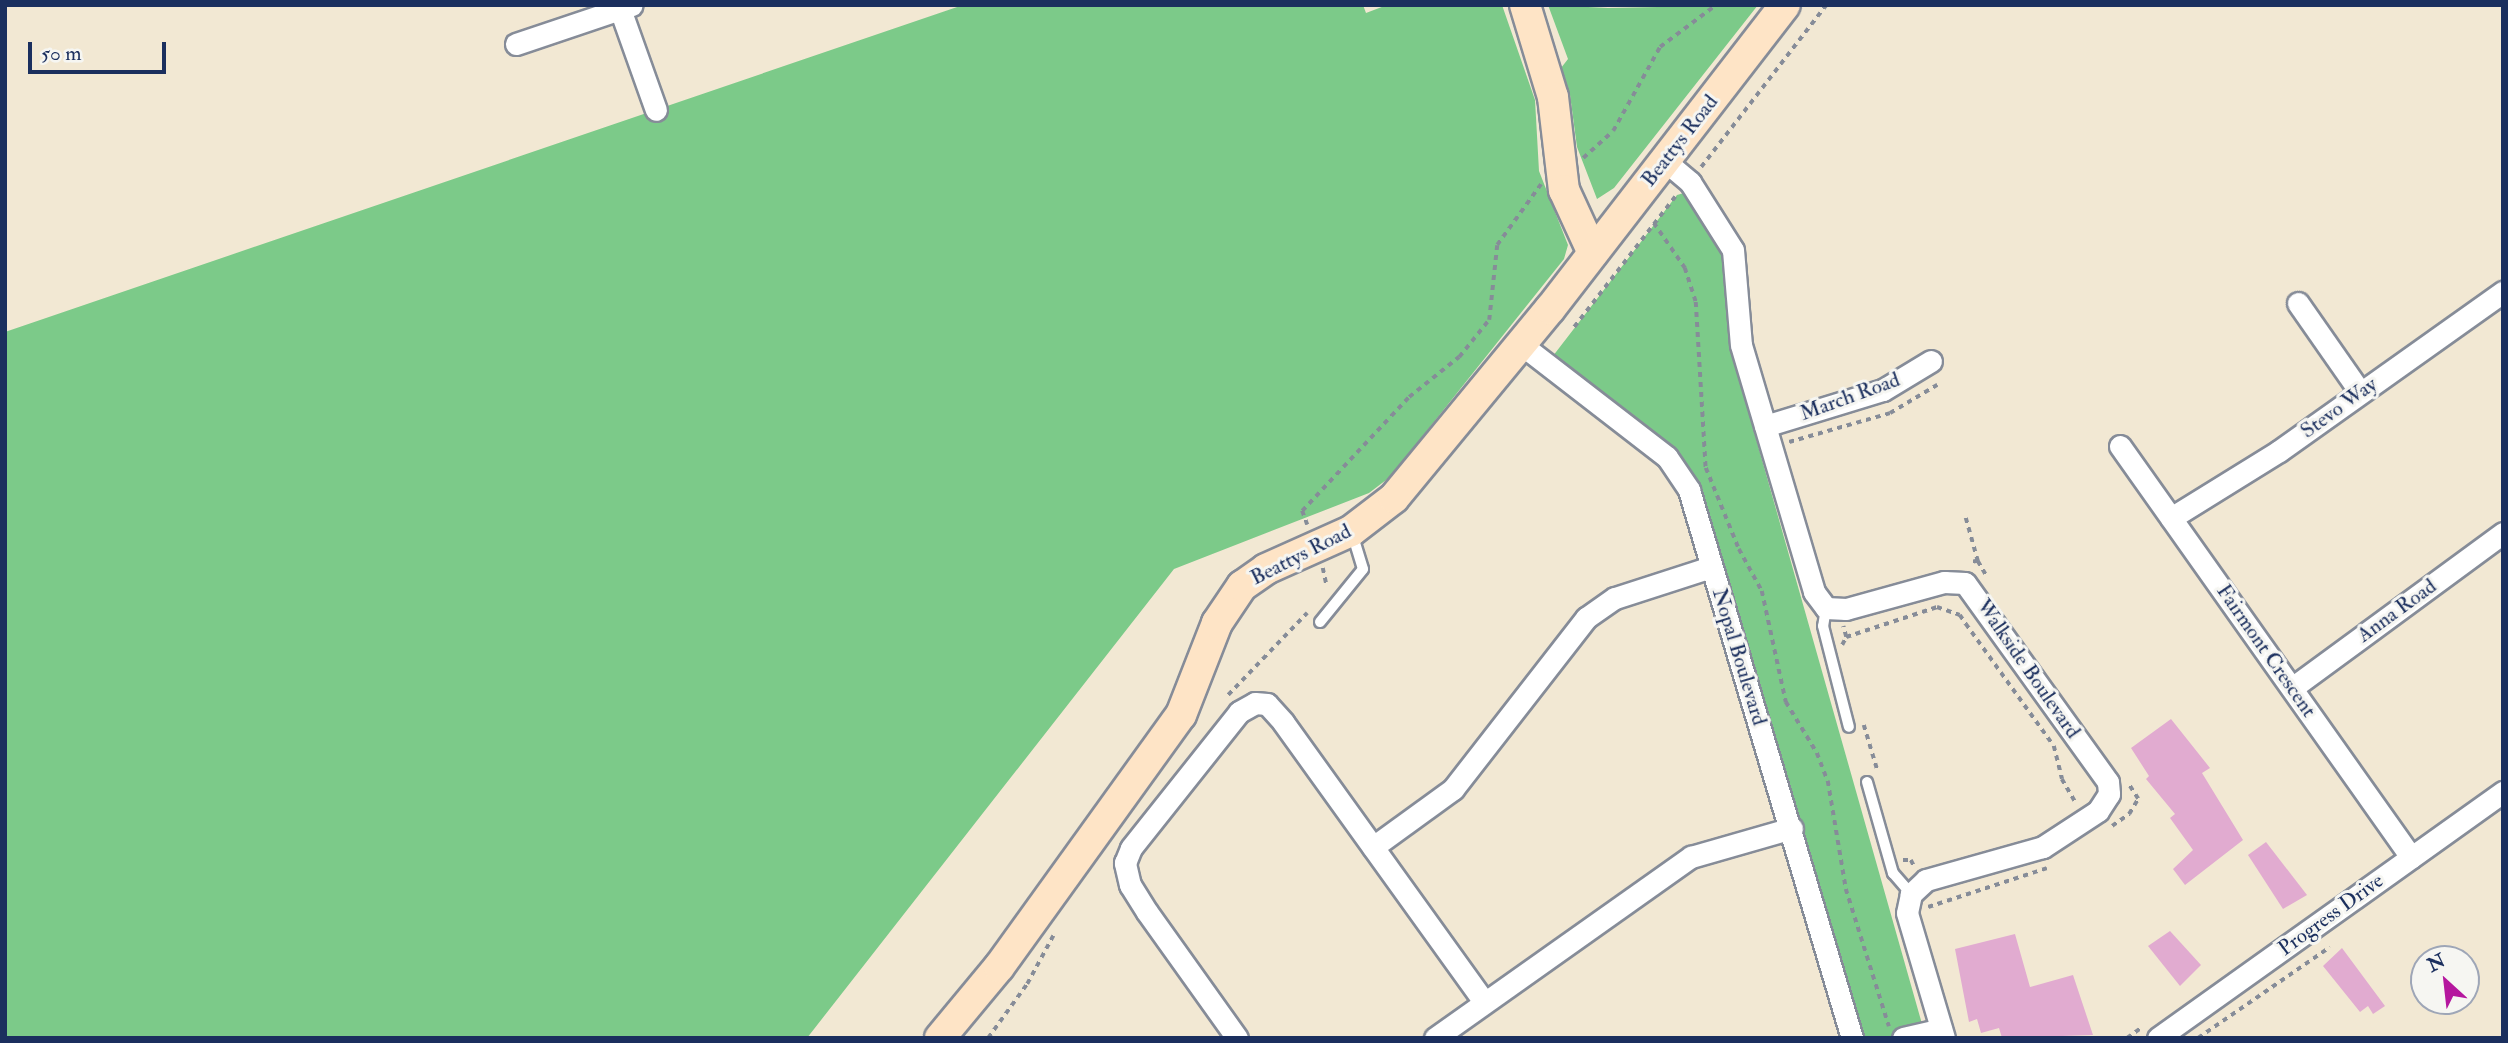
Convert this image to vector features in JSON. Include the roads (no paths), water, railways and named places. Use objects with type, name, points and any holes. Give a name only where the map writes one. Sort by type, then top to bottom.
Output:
[{"type":"street","points":[[1525,5],[1545,61],[1562,95],[1567,158],[1577,194],[1601,243]]},
{"type":"street","name":"Beattys Road","points":[[940,1038],[999,967],[1181,715],[1217,623],[1242,586],[1266,569],[1351,531],[1394,498],[1431,459],[1785,5]]},
{"type":"street","points":[[516,44],[626,7],[656,110]]},
{"type":"street","points":[[1665,160],[1690,182],[1733,250],[1741,345],[1774,424],[1814,593],[1826,608]]},
{"type":"street","name":"Stevo Way","points":[[2171,518],[2279,451],[2503,292]]},
{"type":"street","points":[[2298,303],[2360,392]]},
{"type":"street","name":"Nopal Boulevard","points":[[1521,345],[1681,472],[1792,828],[1852,1038]]},
{"type":"street","name":"March Road","points":[[1774,424],[1883,390],[1931,361]]},
{"type":"street","name":"Fairmont Crescent","points":[[2120,446],[2411,857]]},
{"type":"street","name":"Anna Road","points":[[2292,688],[2503,533]]},
{"type":"street","points":[[1373,847],[1453,789],[1586,618],[1615,597],[1711,568]]},
{"type":"street","name":"Walkside Boulevard","points":[[1826,608],[1846,609],[1944,582],[1965,583],[1987,610],[2108,782],[2109,794],[2098,811],[2043,847],[1926,880],[1911,894]]},
{"type":"street","points":[[1237,1038],[1130,885],[1125,863],[1131,848],[1239,712],[1255,703],[1267,704],[1283,722],[1484,1002]]},
{"type":"street","name":"Progress Drive","points":[[2158,1038],[2503,792]]},
{"type":"street","points":[[1435,1038],[1691,857],[1792,828]]},
{"type":"street","points":[[1903,1038],[1942,1033],[1907,913],[1911,894]]},
{"type":"lane","points":[[1320,622],[1363,569],[1351,531]]},
{"type":"lane","points":[[1826,608],[1823,626],[1849,727]]},
{"type":"lane","points":[[1867,782],[1893,873],[1911,894]]}]
